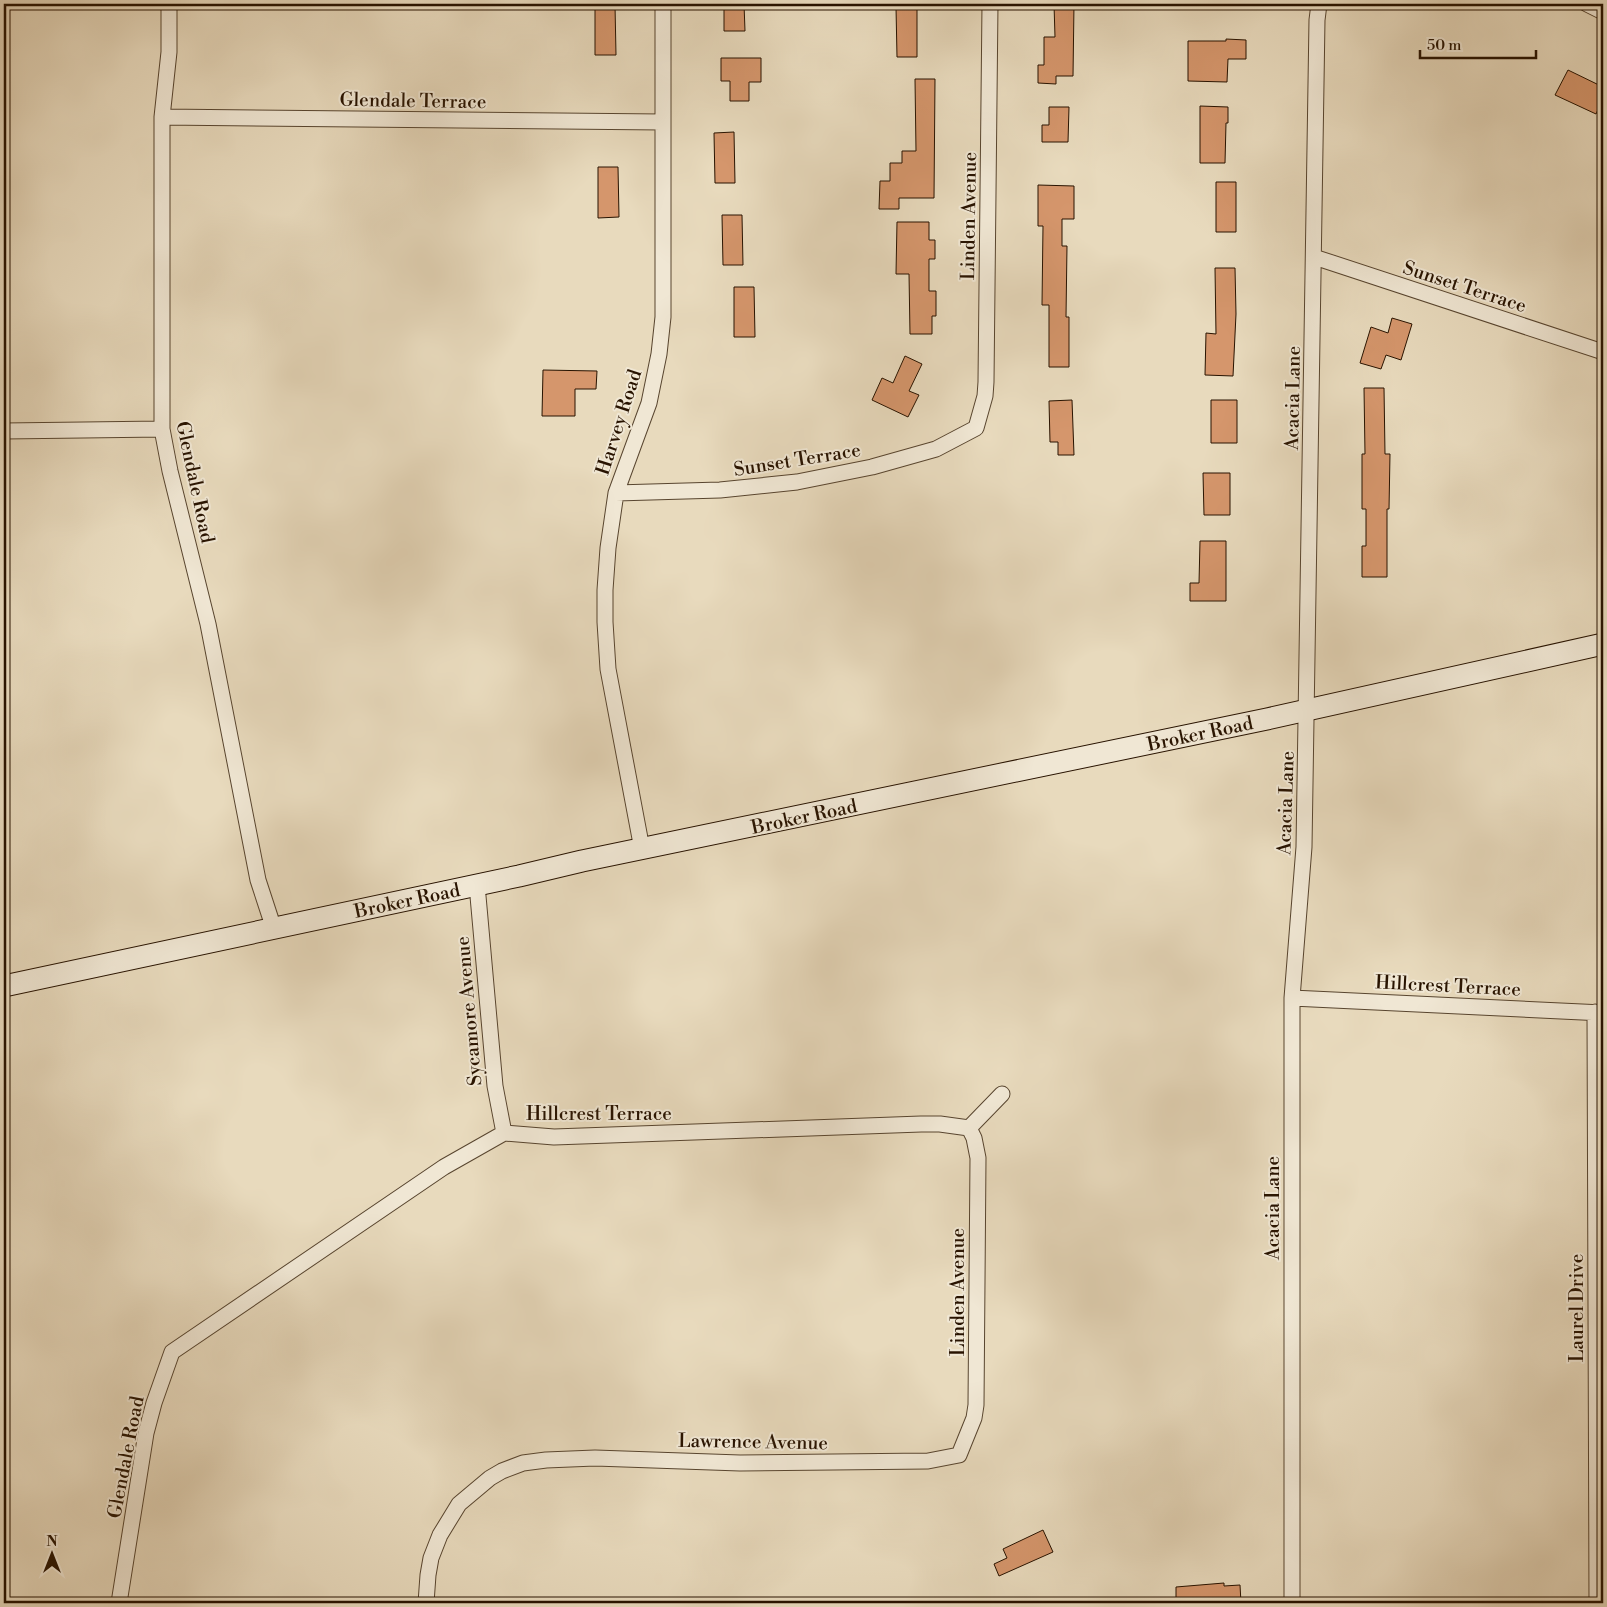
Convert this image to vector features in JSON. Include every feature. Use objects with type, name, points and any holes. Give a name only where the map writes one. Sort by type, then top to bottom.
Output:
[{"type":"street","name":"Glendale Road","points":[[169,4],[169,52],[162,117],[162,429],[170,471],[208,624],[258,880],[274,929]]},
{"type":"street","name":"Harvey Road","points":[[642,849],[608,669],[605,590],[608,548],[616,493],[649,403],[659,354],[663,316],[663,4]]},
{"type":"street","name":"Linden Avenue","points":[[976,428],[985,396],[986,382],[990,4]]},
{"type":"street","name":"Acacia Lane","points":[[1292,1603],[1292,998],[1304,847],[1317,30],[1319,4]]},
{"type":"street","points":[[1586,4],[1603,12]]},
{"type":"street","name":"Glendale Terrace","points":[[162,117],[662,122]]},
{"type":"street","name":"Sunset Terrace","points":[[1314,257],[1603,352]]},
{"type":"street","name":"Sunset Terrace","points":[[616,493],[729,490],[798,482],[872,467],[936,449],[976,428]]},
{"type":"street","points":[[4,430],[162,429]]},
{"type":"street","name":"Broker Road","points":[[4,986],[1307,709],[1603,644]]},
{"type":"street","name":"Sycamore Avenue","points":[[477,885],[495,1086],[504,1133]]},
{"type":"street","name":"Hillcrest Terrace","points":[[1292,998],[1599,1012]]},
{"type":"street","name":"Laurel Drive","points":[[1596,1603],[1599,1012]]},
{"type":"street","points":[[970,1128],[1002,1094]]},
{"type":"street","name":"Hillcrest Terrace","points":[[273,1283],[444,1167],[504,1133],[554,1137],[921,1124],[970,1128]]},
{"type":"street","name":"Linden Avenue","points":[[959,1455],[974,1418],[976,1405],[978,1158],[970,1128]]},
{"type":"street","name":"Glendale Road","points":[[118,1603],[146,1433],[154,1403],[172,1352],[273,1283]]},
{"type":"street","name":"Lawrence Avenue","points":[[426,1603],[431,1558],[440,1535],[458,1504],[502,1470],[523,1463],[595,1458],[740,1463],[928,1461],[959,1455]]},
{"type":"building","points":[[724,4],[744,4],[745,31],[724,31]]},
{"type":"building","points":[[1054,4],[1074,4],[1073,76],[1056,76],[1056,84],[1038,83],[1038,65],[1044,65],[1044,37],[1055,37]]},
{"type":"building","points":[[595,5],[615,5],[616,55],[595,55]]},
{"type":"building","points":[[896,7],[917,7],[917,57],[897,57]]},
{"type":"building","points":[[1226,39],[1246,40],[1246,59],[1228,59],[1227,82],[1188,81],[1188,41],[1226,41]]},
{"type":"building","points":[[721,58],[761,58],[761,82],[749,82],[749,101],[730,101],[730,81],[721,81]]},
{"type":"building","points":[[1568,70],[1603,87],[1603,99],[1596,114],[1555,95]]},
{"type":"building","points":[[915,79],[935,79],[934,198],[899,198],[899,209],[879,209],[880,181],[890,181],[890,163],[902,163],[902,151],[916,151]]},
{"type":"building","points":[[1200,106],[1228,107],[1225,163],[1200,163]]},
{"type":"building","points":[[1049,107],[1069,107],[1068,142],[1042,142],[1042,125],[1049,125]]},
{"type":"building","points":[[734,132],[735,183],[715,183],[714,133]]},
{"type":"building","points":[[598,167],[618,167],[619,217],[598,218]]},
{"type":"building","points":[[1216,182],[1236,182],[1236,232],[1216,232]]},
{"type":"building","points":[[1038,185],[1074,186],[1074,219],[1062,219],[1062,246],[1067,246],[1066,317],[1069,317],[1069,367],[1049,367],[1049,305],[1042,305],[1043,226],[1038,226]]},
{"type":"building","points":[[722,215],[742,215],[743,265],[723,265]]},
{"type":"building","points":[[897,222],[929,222],[929,240],[935,240],[935,259],[929,259],[929,291],[936,291],[936,316],[932,316],[932,334],[910,334],[909,274],[896,274]]},
{"type":"building","points":[[1215,268],[1235,268],[1236,314],[1233,376],[1205,375],[1206,333],[1216,334]]},
{"type":"building","points":[[734,287],[754,287],[755,337],[734,337]]},
{"type":"building","points":[[1392,318],[1412,324],[1401,360],[1386,355],[1381,369],[1360,363],[1371,327],[1388,333]]},
{"type":"building","points":[[905,356],[922,364],[909,391],[919,395],[908,417],[872,400],[882,378],[893,383]]},
{"type":"building","points":[[543,370],[597,371],[596,389],[575,389],[575,416],[542,416]]},
{"type":"building","points":[[1364,388],[1384,388],[1385,454],[1390,454],[1389,509],[1387,509],[1387,577],[1362,577],[1362,546],[1366,546],[1366,509],[1362,509],[1362,454],[1365,454]]},
{"type":"building","points":[[1072,400],[1074,455],[1058,455],[1058,442],[1050,442],[1049,401]]},
{"type":"building","points":[[1211,400],[1237,400],[1237,443],[1211,443]]},
{"type":"building","points":[[1203,473],[1230,473],[1230,515],[1204,515]]},
{"type":"building","points":[[1200,541],[1226,541],[1226,601],[1190,601],[1190,583],[1199,583]]},
{"type":"building","points":[[1043,1530],[1053,1552],[999,1576],[994,1564],[1007,1558],[1003,1549]]},
{"type":"building","points":[[1224,1583],[1224,1586],[1240,1585],[1241,1603],[1186,1603],[1186,1601],[1177,1602],[1176,1600],[1176,1587]]}]
